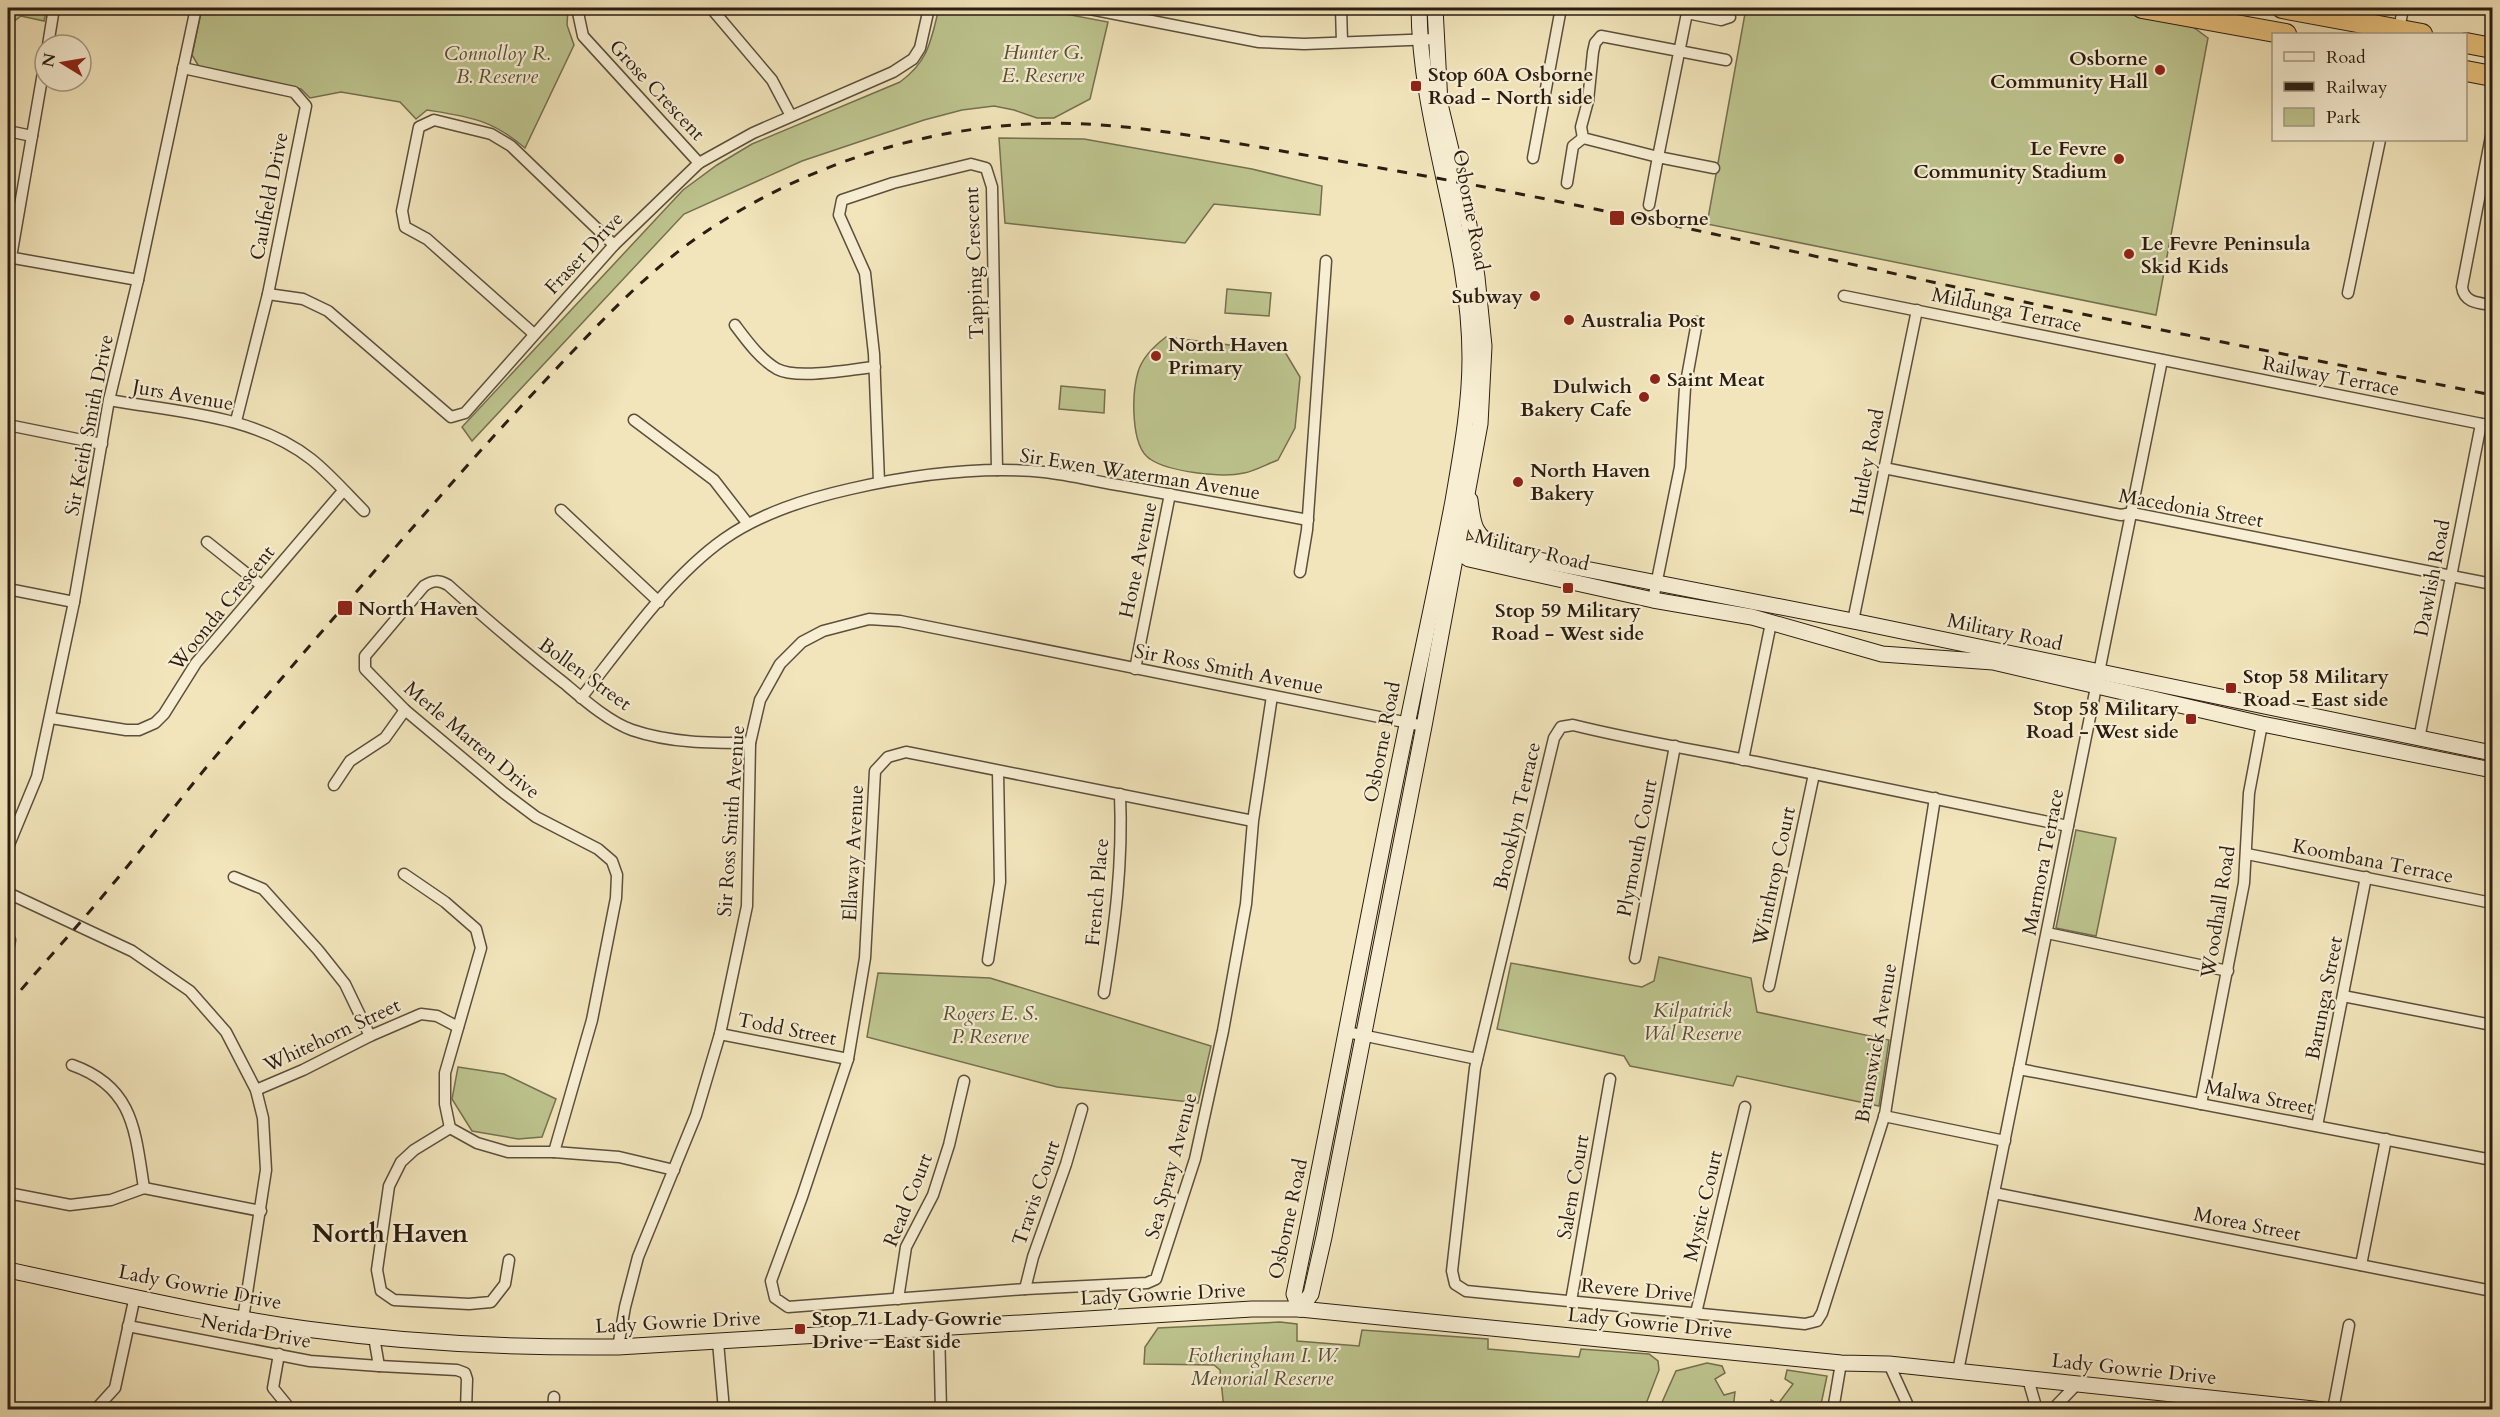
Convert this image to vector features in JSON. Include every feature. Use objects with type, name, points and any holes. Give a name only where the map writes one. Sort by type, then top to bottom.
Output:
[{"type":"highway","points":[[2142,8],[2227,15],[2283,33]]},
{"type":"highway","points":[[2293,33],[2290,9],[2416,33]]},
{"type":"highway","points":[[2467,43],[2493,48]]},
{"type":"highway","points":[[2467,71],[2493,76]]},
{"type":"street","points":[[50,33],[54,8]]},
{"type":"street","name":"Sir Keith Smith Drive","points":[[8,847],[38,777],[74,602],[109,400],[138,280],[196,8]]},
{"type":"street","name":"Grose Crescent","points":[[577,8],[583,36],[699,163]]},
{"type":"street","points":[[711,8],[771,80],[791,116]]},
{"type":"street","name":"Fraser Drive","points":[[268,294],[303,299],[328,310],[451,417],[465,413],[614,245],[699,163],[753,133],[892,72],[914,59],[920,48],[929,8]]},
{"type":"street","points":[[1085,8],[1259,42],[1427,40]]},
{"type":"street","points":[[1341,8],[1342,42]]},
{"type":"street","name":"Osborne Road","points":[[1419,8],[1469,225],[1484,346],[1480,424],[1456,550]]},
{"type":"street","name":"Osborne Road","points":[[1300,1309],[1311,1294],[1424,726],[1445,573],[1448,527],[1467,409],[1470,359],[1464,278],[1456,228],[1429,109],[1427,40],[1435,8]]},
{"type":"street","points":[[1533,158],[1561,8]]},
{"type":"street","points":[[2399,30],[2403,8]]},
{"type":"street","points":[[1649,205],[1687,10],[1721,20],[1730,17]]},
{"type":"street","points":[[1583,138],[1581,128],[1588,101],[1593,52],[1598,39],[1606,36],[1726,60]]},
{"type":"street","name":"Caulfield Drive","points":[[183,68],[294,92],[306,106],[268,294],[236,422]]},
{"type":"street","points":[[39,93],[9,257],[138,280]]},
{"type":"street","points":[[534,334],[427,239],[405,227],[402,211],[419,127],[434,120],[491,134],[511,146],[614,245]]},
{"type":"street","points":[[8,131],[32,136]]},
{"type":"street","points":[[2493,131],[2462,287],[2463,295],[2469,300],[2493,305]]},
{"type":"street","points":[[1583,138],[1714,168]]},
{"type":"street","points":[[1567,183],[1574,146],[1583,138]]},
{"type":"street","points":[[2348,292],[2380,141]]},
{"type":"street","name":"Tapping Crescent","points":[[879,482],[875,367],[865,273],[839,214],[842,200],[893,183],[970,164],[986,168],[992,187],[997,470]]},
{"type":"street","points":[[1300,572],[1308,520],[1326,261]]},
{"type":"street","name":"Mildunga Terrace","points":[[1844,296],[2162,360]]},
{"type":"street","name":"Hutley Road","points":[[1853,621],[1917,310]]},
{"type":"street","points":[[1653,600],[1680,466],[1685,388],[1697,322]]},
{"type":"street","points":[[735,325],[751,346],[778,369],[799,373],[875,367]]},
{"type":"street","points":[[1469,328],[1484,346],[1470,359]]},
{"type":"street","name":"Railway Terrace","points":[[2162,360],[2487,425]]},
{"type":"street","name":"Marmora Terrace","points":[[1958,1371],[2162,360]]},
{"type":"street","name":"Jurs Avenue","points":[[109,400],[236,422],[278,440],[311,459],[364,511]]},
{"type":"street","points":[[634,420],[714,480],[748,524]]},
{"type":"street","points":[[8,425],[102,444]]},
{"type":"street","name":"Dawlish Road","points":[[2419,739],[2451,576],[2487,425]]},
{"type":"street","name":"Macedonia Street","points":[[1884,468],[2121,515],[2132,513],[2493,584]]},
{"type":"street","name":"Sir Ewen Waterman Avenue","points":[[581,698],[659,602],[688,570],[722,540],[748,524],[779,510],[829,494],[879,482],[958,472],[997,470],[1044,472],[1308,520]]},
{"type":"street","points":[[1468,488],[1473,524],[1485,542],[1508,561]]},
{"type":"street","name":"Woonda Crescent","points":[[51,718],[139,730],[155,723],[164,714],[196,663],[343,491]]},
{"type":"street","name":"Hone Avenue","points":[[1135,669],[1170,494]]},
{"type":"street","points":[[561,510],[659,602]]},
{"type":"street","points":[[1445,573],[1456,550],[1448,527]]},
{"type":"street","points":[[207,542],[261,585]]},
{"type":"street","name":"Military Road","points":[[1456,550],[1469,559],[1508,561],[1656,583],[1853,621],[2098,679],[2262,724],[2493,770]]},
{"type":"street","points":[[1445,573],[1508,561]]},
{"type":"street","name":"Military Road","points":[[1508,561],[1653,600],[1752,617],[1882,654],[1993,662],[2098,679],[2493,753]]},
{"type":"street","name":"Osborne Road","points":[[1300,1309],[1294,1294],[1407,722],[1445,573]]},
{"type":"street","name":"Bollen Street","points":[[424,586],[437,581],[448,585],[507,638],[581,698],[630,729],[664,739],[750,743]]},
{"type":"street","name":"Merle Marten Drive","points":[[424,586],[365,656],[365,669],[405,710],[512,799],[536,817],[598,849],[612,861],[618,875],[616,898],[592,1020],[560,1123],[554,1152]]},
{"type":"street","points":[[8,589],[74,602]]},
{"type":"street","name":"Sir Ross Smith Avenue","points":[[618,1347],[625,1307],[638,1257],[696,1116],[720,1034],[747,906],[750,743],[760,700],[780,664],[802,642],[823,631],[869,619],[900,621],[1424,726]]},
{"type":"street","points":[[1743,760],[1771,623]]},
{"type":"street","name":"Sea Spray Avenue","points":[[788,1307],[1025,1289],[1148,1283],[1156,1279],[1196,1159],[1223,1031],[1246,904],[1253,821],[1272,696]]},
{"type":"street","points":[[334,785],[350,761],[385,738],[405,710]]},
{"type":"street","name":"Brooklyn Terrace","points":[[1455,1284],[1452,1271],[1477,1059],[1557,731],[1561,727],[1573,724],[2068,826]]},
{"type":"street","name":"Woodhall Road","points":[[2201,1104],[2244,883],[2249,793],[2262,724]]},
{"type":"street","name":"Plymouth Court","points":[[1635,958],[1676,746]]},
{"type":"street","name":"Ellaway Avenue","points":[[788,1307],[775,1298],[771,1281],[848,1059],[865,958],[875,771],[888,757],[906,752],[1253,821]]},
{"type":"street","points":[[988,960],[1000,882],[998,771]]},
{"type":"street","name":"Winthrop Court","points":[[1769,986],[1814,774]]},
{"type":"street","name":"French Place","points":[[1104,993],[1116,919],[1120,863],[1120,794]]},
{"type":"street","name":"Brunswick Avenue","points":[[1817,1321],[1822,1313],[1884,1116],[1935,798]]},
{"type":"street","name":"Koombana Terrace","points":[[2247,854],[2493,903]]},
{"type":"street","points":[[404,874],[445,902],[476,929],[481,948],[445,1073],[445,1104],[450,1128],[477,1143],[508,1152],[554,1152],[619,1157],[674,1170]]},
{"type":"street","points":[[234,877],[263,889],[318,950],[345,984],[370,1036]]},
{"type":"street","name":"Barunga Street","points":[[2318,1126],[2366,878]]},
{"type":"street","points":[[8,893],[132,951],[190,992],[226,1032],[256,1090],[263,1118],[266,1170],[243,1318]]},
{"type":"street","points":[[2047,933],[2228,971]]},
{"type":"street","points":[[2343,996],[2493,1025]]},
{"type":"street","name":"Whitehorn Street","points":[[256,1090],[421,1014],[437,1016],[458,1028]]},
{"type":"street","points":[[1347,1032],[1477,1059]]},
{"type":"street","name":"Todd Street","points":[[720,1034],[848,1059]]},
{"type":"street","points":[[72,1065],[92,1072],[114,1089],[133,1124],[144,1188]]},
{"type":"street","name":"Malwa Street","points":[[2019,1069],[2493,1160]]},
{"type":"street","name":"Salem Court","points":[[1571,1301],[1610,1079]]},
{"type":"street","name":"Read Court","points":[[898,1299],[906,1247],[933,1195],[949,1145],[964,1081]]},
{"type":"street","name":"Mystic Court","points":[[1696,1313],[1746,1107]]},
{"type":"street","name":"Travis Court","points":[[1025,1289],[1033,1257],[1066,1164],[1082,1109]]},
{"type":"street","points":[[1884,1116],[2005,1141]]},
{"type":"street","points":[[450,1128],[401,1162],[389,1186],[377,1270],[381,1291],[394,1300],[470,1304],[491,1302],[505,1284],[509,1260]]},
{"type":"street","points":[[2361,1265],[2386,1139]]},
{"type":"street","points":[[8,1193],[70,1205],[111,1200],[144,1188],[261,1211]]},
{"type":"street","name":"Morea Street","points":[[1994,1193],[2493,1291]]},
{"type":"street","name":"Lady Gowrie Drive","points":[[8,1270],[243,1318],[374,1337],[563,1347],[618,1347],[1252,1309],[1300,1309],[1841,1363],[1889,1364],[2323,1410]]},
{"type":"street","name":"Revere Drive","points":[[1455,1284],[1466,1291],[1805,1323],[1817,1321]]},
{"type":"street","points":[[94,1410],[115,1388],[135,1296]]},
{"type":"street","points":[[2333,1410],[2349,1325]]},
{"type":"street","name":"Nerida Drive","points":[[128,1326],[310,1361],[457,1370],[465,1373],[467,1379],[466,1410]]},
{"type":"street","points":[[939,1328],[941,1410]]},
{"type":"street","points":[[374,1337],[379,1366]]},
{"type":"street","points":[[718,1342],[724,1410]]},
{"type":"street","points":[[279,1354],[273,1388],[291,1410]]},
{"type":"street","points":[[1833,1410],[1841,1363]]},
{"type":"street","points":[[1889,1364],[1910,1410]]},
{"type":"street","points":[[2028,1379],[2037,1410]]},
{"type":"street","points":[[2052,1410],[2077,1384]]},
{"type":"street","points":[[554,1397],[554,1410]]},
{"type":"green space","points":[[8,8],[47,8],[44,21],[21,16],[8,26]]},
{"type":"green space","name":"Connolloy R. B. Reserve","points":[[202,8],[568,8],[567,25],[574,45],[525,148],[490,125],[468,117],[427,110],[416,119],[400,102],[341,92],[310,98],[301,89],[201,70],[192,55]]},
{"type":"green space","name":"Hunter G. E. Reserve","points":[[939,8],[1034,8],[1108,22],[1090,99],[1054,118],[1037,118],[994,106],[962,110],[924,120],[802,161],[684,214],[472,441],[462,427],[683,190],[717,165],[752,144],[900,82],[923,58],[931,40]]},
{"type":"green space","points":[[1746,8],[2097,8],[2193,27],[2208,38],[2156,315],[1707,224]]},
{"type":"green space","points":[[999,138],[1084,139],[1252,169],[1322,186],[1320,215],[1214,204],[1185,243],[1005,223]]},
{"type":"green space","points":[[1227,289],[1271,293],[1269,316],[1225,313]]},
{"type":"green space","points":[[1166,337],[1285,352],[1300,377],[1295,428],[1278,460],[1244,473],[1223,475],[1182,470],[1159,464],[1143,452],[1134,418],[1136,381],[1145,357]]},
{"type":"green space","points":[[1061,386],[1105,390],[1104,413],[1059,409]]},
{"type":"green space","points":[[2076,830],[2116,838],[2096,936],[2056,928]]},
{"type":"green space","name":"Kilpatrick Wal Reserve","points":[[1659,957],[1751,978],[1757,1012],[1889,1040],[1879,1106],[1737,1076],[1733,1086],[1630,1066],[1624,1056],[1497,1029],[1511,963],[1642,987],[1654,981]]},
{"type":"green space","name":"Rogers E. S. P. Reserve","points":[[878,973],[990,978],[1211,1046],[1198,1103],[1057,1087],[867,1037]]},
{"type":"green space","points":[[458,1067],[504,1074],[556,1099],[542,1137],[518,1139],[472,1131],[452,1099]]},
{"type":"green space","name":"Fotheringham I. W. Memorial Reserve","points":[[1280,1322],[1297,1324],[1297,1341],[1359,1346],[1362,1330],[1488,1339],[1488,1349],[1579,1357],[1581,1349],[1649,1354],[1658,1361],[1659,1370],[1644,1409],[1397,1410],[1387,1405],[1367,1402],[1301,1410],[1224,1410],[1220,1370],[1214,1365],[1144,1364],[1145,1347],[1158,1328]]},
{"type":"green space","points":[[1707,1363],[1722,1366],[1725,1373],[1715,1379],[1724,1395],[1735,1392],[1733,1409],[1659,1409],[1676,1371]]},
{"type":"green space","points":[[1787,1370],[1827,1376],[1820,1409],[1770,1409],[1771,1400],[1778,1404],[1793,1384],[1785,1379]]},
{"type":"railway","points":[[8,1005],[126,868],[207,767],[368,578],[501,428],[621,302],[686,245],[741,210],[779,189],[819,172],[859,156],[900,144],[942,134],[985,128],[1058,123],[1116,126],[1202,137],[1582,206],[2053,308],[2492,395]]},
{"type":"place","name":"Osborne Community Hall","points":[[2160,70]]},
{"type":"place","name":"Stop 60A Osborne Road - North side","points":[[1416,86]]},
{"type":"place","name":"Le Fevre Community Stadium","points":[[2119,159]]},
{"type":"place","name":"Osborne","points":[[1617,218]]},
{"type":"place","name":"Le Fevre Peninsula Skid Kids","points":[[2129,254]]},
{"type":"place","name":"Subway","points":[[1535,296]]},
{"type":"place","name":"Australia Post","points":[[1569,320]]},
{"type":"place","name":"North Haven Primary","points":[[1156,356]]},
{"type":"place","name":"Saint Meat","points":[[1655,379]]},
{"type":"place","name":"Dulwich Bakery Cafe","points":[[1644,397]]},
{"type":"place","name":"North Haven Bakery","points":[[1518,482]]},
{"type":"place","name":"Stop 59 Military Road - West side","points":[[1568,588]]},
{"type":"place","name":"North Haven","points":[[345,608]]},
{"type":"place","name":"Stop 58 Military Road - East side","points":[[2231,688]]},
{"type":"place","name":"Stop 58 Military Road - West side","points":[[2191,719]]},
{"type":"place","name":"Stop 71 Lady Gowrie Drive - East side","points":[[800,1329]]},
{"type":"district","name":"North Haven","points":[[390,1233]]}]
